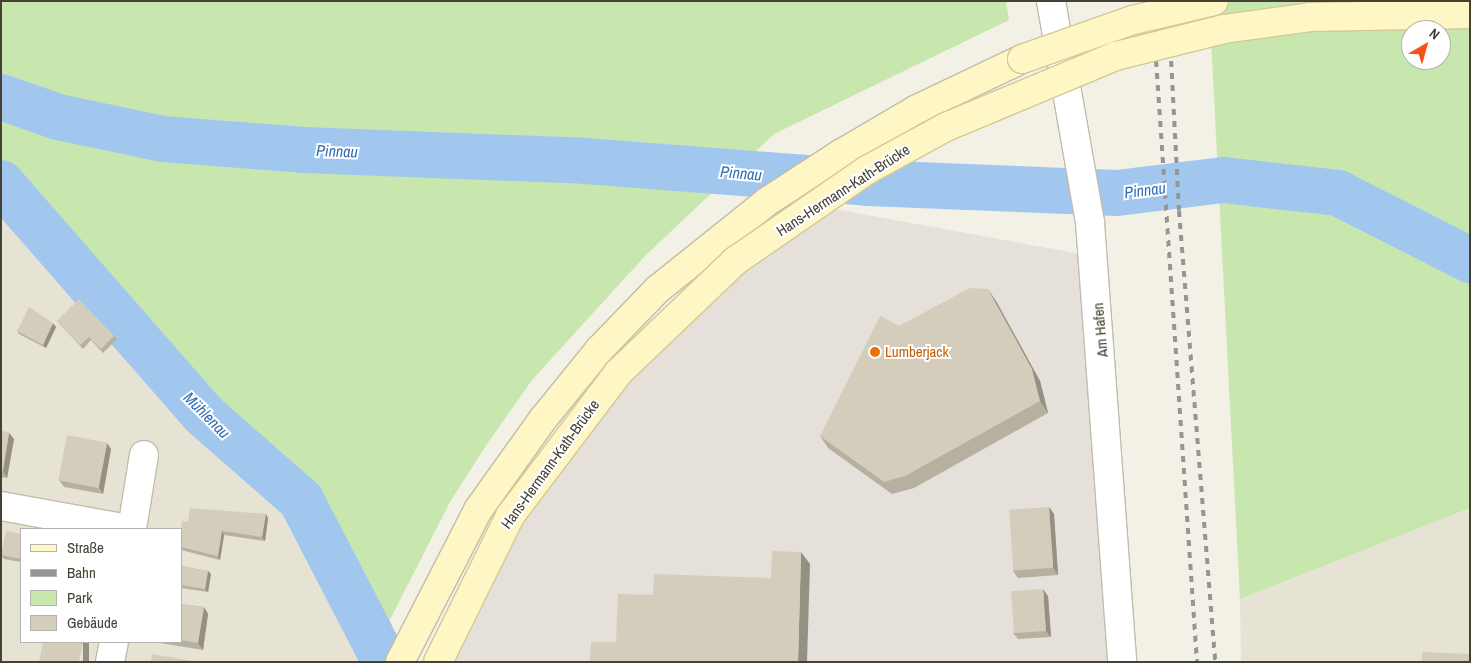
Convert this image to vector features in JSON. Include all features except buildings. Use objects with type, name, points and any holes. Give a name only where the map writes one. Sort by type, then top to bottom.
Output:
[{"type":"main road","name":"Hans-Hermann-Kath-Brücke","points":[[400,662],[478,510],[542,418],[598,350],[706,249],[776,195],[917,110],[1031,56],[1133,20],[1214,1]]},
{"type":"main road","name":"Hans-Hermann-Kath-Brücke","points":[[438,662],[510,516],[618,374],[735,261],[868,170],[946,127],[1116,56],[1224,29],[1310,17],[1470,14]]},
{"type":"street","name":"Am Hafen","points":[[1051,1],[1090,223],[1122,662]]},
{"type":"street","points":[[132,528],[144,455]]},
{"type":"street","points":[[1,506],[122,528]]},
{"type":"street","points":[[110,662],[114,643]]},
{"type":"shaded area","points":[[1,183],[204,415],[301,500],[377,645],[372,662],[1,662]]},
{"type":"shaded area","points":[[823,207],[1092,256],[1116,662],[454,662],[483,595],[535,502],[638,367],[731,277]]},
{"type":"shaded area","points":[[1470,508],[1470,662],[1241,662],[1240,599]]},
{"type":"green space","points":[[1,1],[1006,1],[1009,20],[774,134],[645,256],[532,380],[485,447],[450,502],[377,645],[301,500],[204,415],[1,183],[1,97],[58,117],[158,138],[1,74]]},
{"type":"green space","points":[[1209,1],[1470,1],[1470,508],[1240,599]]},
{"type":"waterway","name":"Pinnau","points":[[1,97],[58,117],[162,139],[304,150],[585,161],[868,183],[1117,193],[1223,180],[1338,193],[1470,260]]},
{"type":"waterway","name":"Mühlenau","points":[[1,183],[204,415],[301,500],[385,662]]},
{"type":"railway","points":[[1152,1],[1197,662]]},
{"type":"railway","points":[[1168,1],[1179,211],[1215,662]]},
{"type":"place","name":"Lumberjack","points":[[875,352]]}]
